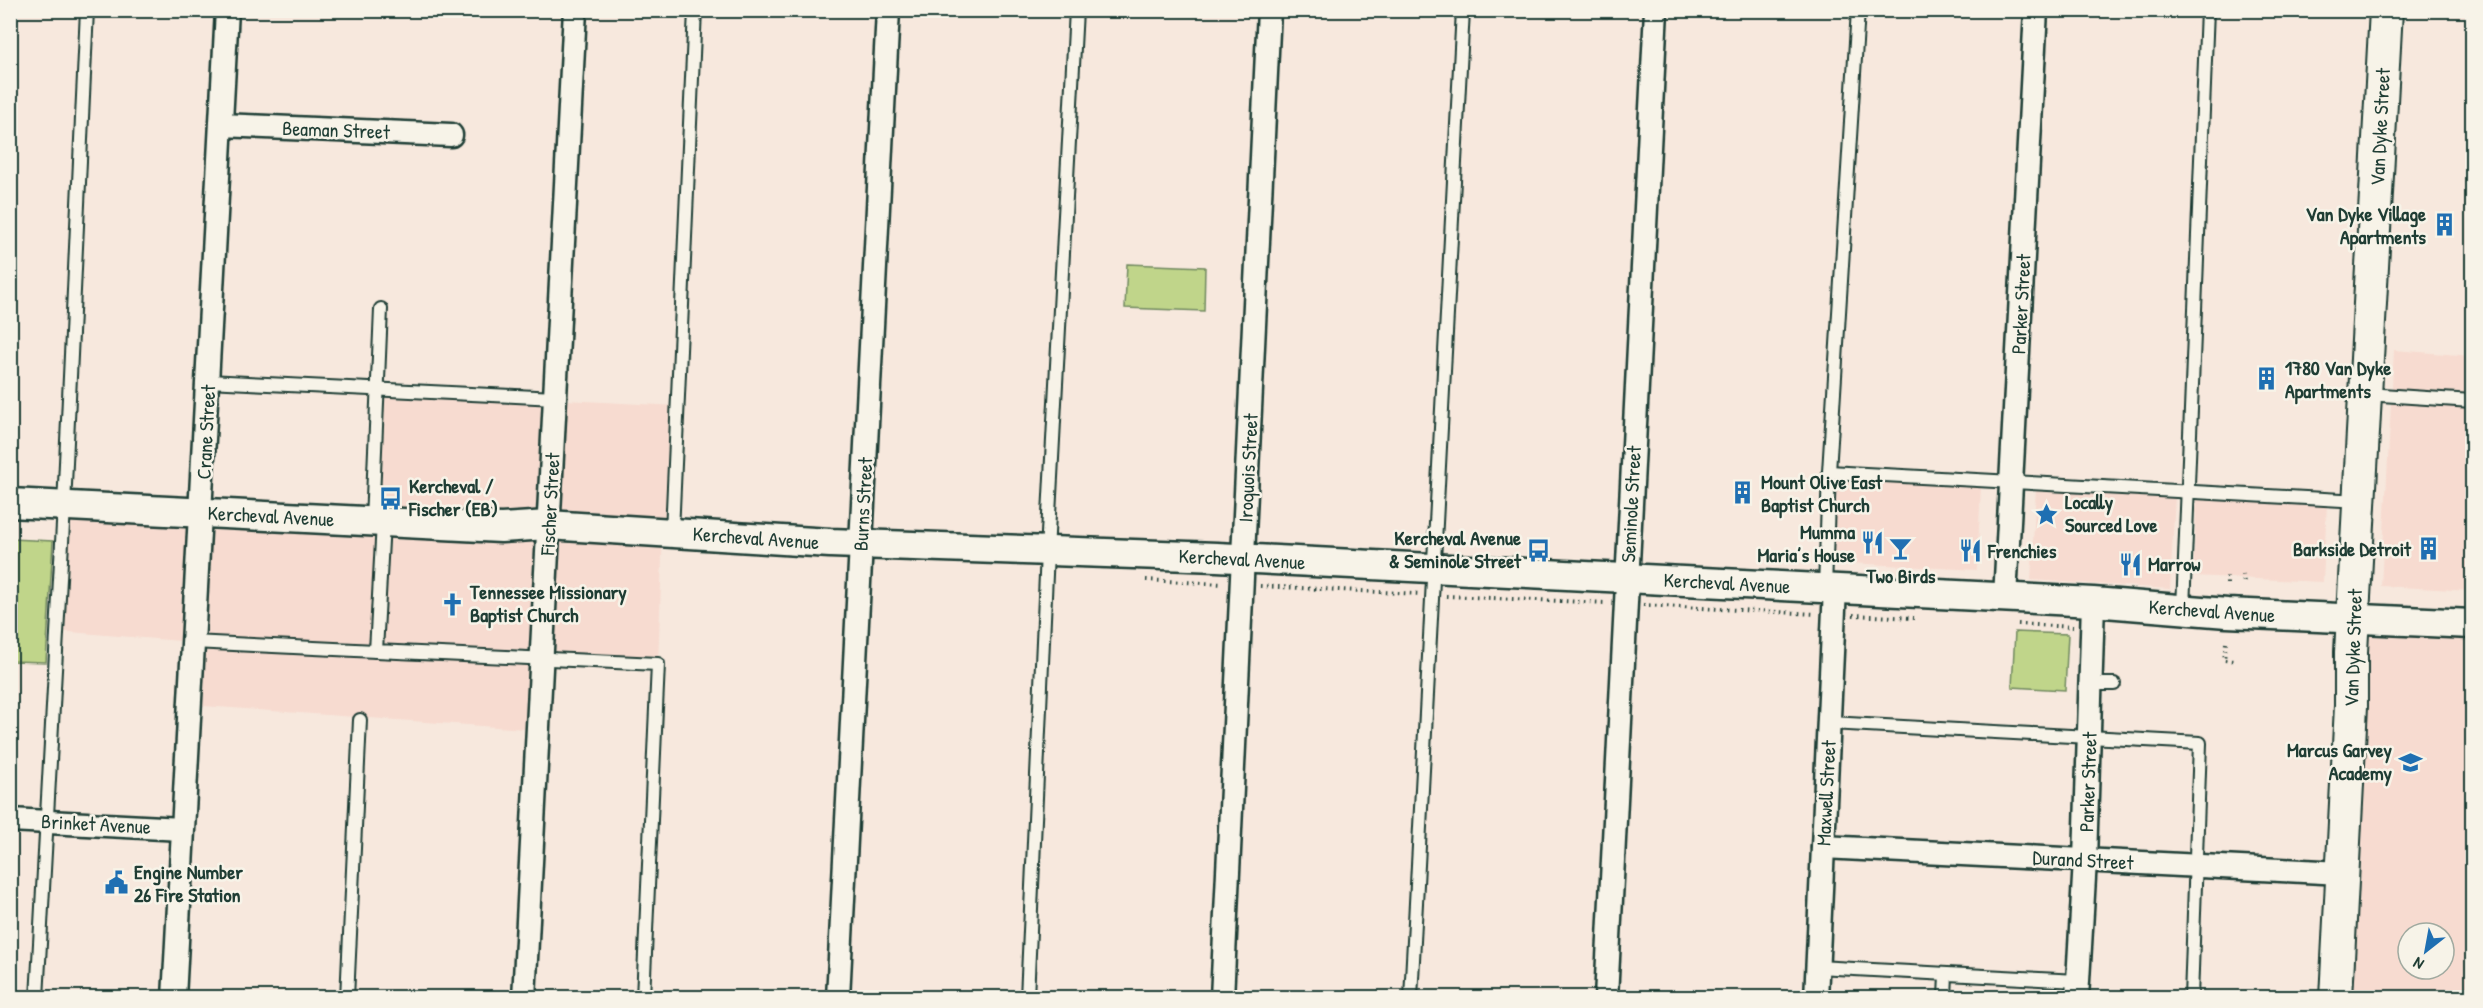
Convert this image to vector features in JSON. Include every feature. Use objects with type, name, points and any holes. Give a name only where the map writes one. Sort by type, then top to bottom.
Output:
[{"type":"main road","name":"Van Dyke Street","points":[[2336,998],[2353,619],[2386,10]]},
{"type":"street","name":"Crane Street","points":[[174,998],[227,10]]},
{"type":"street","name":"Fischer Street","points":[[524,998],[575,10]]},
{"type":"street","name":"Burns Street","points":[[838,998],[888,10]]},
{"type":"street","name":"Iroquois Street","points":[[1222,998],[1269,10]]},
{"type":"street","name":"Seminole Street","points":[[1606,998],[1656,10]]},
{"type":"street","name":"Parker Street","points":[[2007,611],[2036,10]]},
{"type":"street","name":"Beaman Street","points":[[221,125],[451,135]]},
{"type":"street","name":"Kercheval Avenue","points":[[10,503],[501,528],[548,525],[762,539],[1047,552],[1244,572],[1626,591],[1831,597],[2007,611],[2092,615],[2183,609],[2472,624]]},
{"type":"street","name":"Maxwell Street","points":[[1816,998],[1830,723],[1831,597]]},
{"type":"street","name":"Parker Street","points":[[2077,989],[2090,736],[2092,615]]},
{"type":"street","name":"Brinket Avenue","points":[[10,820],[182,829]]},
{"type":"street","name":"Durand Street","points":[[1823,847],[2342,873]]},
{"type":"lane","points":[[37,998],[64,506],[87,10]]},
{"type":"lane","points":[[672,532],[694,10]]},
{"type":"lane","points":[[1027,998],[1047,552],[1076,10]]},
{"type":"lane","points":[[1411,998],[1463,10]]},
{"type":"lane","points":[[1831,597],[1829,472],[1858,10]]},
{"type":"lane","points":[[2183,609],[2207,10]]},
{"type":"lane","points":[[376,651],[378,390],[381,309]]},
{"type":"lane","points":[[208,381],[555,398]]},
{"type":"lane","points":[[2366,394],[2472,401]]},
{"type":"lane","points":[[1829,472],[2361,501]]},
{"type":"lane","points":[[193,642],[658,664],[643,998]]},
{"type":"lane","points":[[2090,684],[2114,684]]},
{"type":"lane","points":[[347,998],[360,720]]},
{"type":"lane","points":[[1830,723],[2200,742],[2198,865],[2192,998]]},
{"type":"lane","points":[[1817,967],[1946,974],[2077,989]]},
{"type":"lane","points":[[1944,998],[1946,974]]},
{"type":"path","points":[[1137,580],[1244,572],[1626,591],[1831,597],[1915,618]]},
{"type":"path","points":[[2227,574],[2227,584]]},
{"type":"path","points":[[2243,574],[2244,584]]},
{"type":"path","points":[[2007,611],[2092,615]]},
{"type":"path","points":[[2226,643],[2224,660],[2234,661]]},
{"type":"shaded area","points":[[2394,350],[2472,356],[2472,591],[2381,586]]},
{"type":"shaded area","points":[[378,390],[678,406],[672,532],[663,532],[658,664],[542,658],[538,730],[189,705],[193,642],[57,631],[64,506],[372,521]]},
{"type":"shaded area","points":[[1836,478],[1981,486],[1977,570],[1831,562]]},
{"type":"shaded area","points":[[2036,487],[2175,496],[2170,589],[2031,580]]},
{"type":"shaded area","points":[[2197,497],[2327,504],[2323,582],[2193,576]]},
{"type":"shaded area","name":"Marcus Garvey Academy","points":[[2353,619],[2472,624],[2472,997],[2336,998]]},
{"type":"green space","points":[[1127,264],[1205,267],[1204,311],[1125,308]]},
{"type":"green space","points":[[11,539],[53,541],[46,662],[11,661]]},
{"type":"green space","points":[[2015,632],[2068,634],[2065,690],[2012,687]]},
{"type":"place","name":"Van Dyke Village Apartments","points":[[2444,225]]},
{"type":"place","name":"1780 Van Dyke Apartments","points":[[2267,379]]},
{"type":"place","name":"Mount Olive East Baptist Church","points":[[1743,493]]},
{"type":"place","name":"Kercheval / Fischer (EB)","points":[[391,498]]},
{"type":"place","name":"Locally Sourced Love","points":[[2047,514]]},
{"type":"place","name":"Mumma Maria’s House","points":[[1873,543]]},
{"type":"place","name":"Two Birds","points":[[1901,548]]},
{"type":"place","name":"Barkside Detroit","points":[[2429,549]]},
{"type":"place","name":"Kercheval Avenue & Seminole Street","points":[[1539,550]]},
{"type":"place","name":"Frenchies","points":[[1970,551]]},
{"type":"place","name":"Marrow","points":[[2130,564]]},
{"type":"place","name":"Tennessee Missionary Baptist Church","points":[[452,604]]},
{"type":"place","name":"Marcus Garvey Academy","points":[[2410,762]]},
{"type":"place","name":"Engine Number 26 Fire Station","points":[[116,883]]}]
